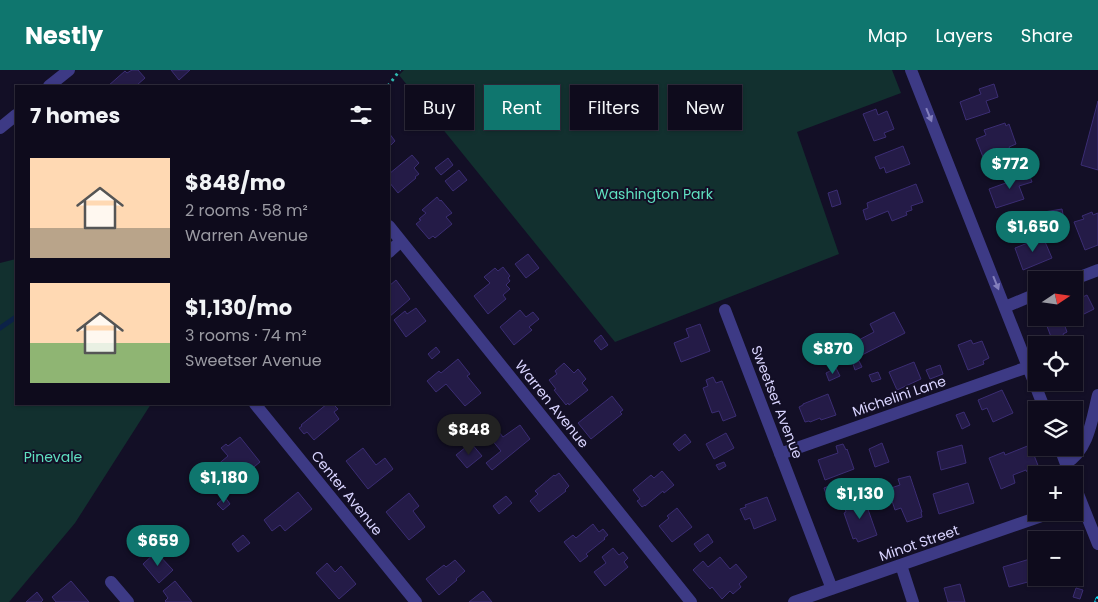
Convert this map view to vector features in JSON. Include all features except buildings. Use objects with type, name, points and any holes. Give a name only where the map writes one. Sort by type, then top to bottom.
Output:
[{"type":"street","points":[[50,85],[68,70]]},
{"type":"street","points":[[912,70],[1028,366]]},
{"type":"street","points":[[0,128],[15,115]]},
{"type":"street","name":"Warren Avenue","points":[[390,227],[691,602]]},
{"type":"street","points":[[390,251],[401,241]]},
{"type":"street","points":[[1083,276],[1098,270]]},
{"type":"street","points":[[1005,307],[1028,297]]},
{"type":"street","name":"Sweetser Avenue","points":[[725,310],[832,589]]},
{"type":"street","name":"Michelini Lane","points":[[780,454],[1028,366]]},
{"type":"street","points":[[1066,462],[1076,455],[1084,445],[1098,395]]},
{"type":"street","name":"Center Avenue","points":[[256,405],[416,602]]},
{"type":"street","points":[[1063,456],[1067,466]]},
{"type":"street","points":[[1083,516],[1098,544]]},
{"type":"street","name":"Minot Street","points":[[794,602],[1028,521]]},
{"type":"street","points":[[900,565],[913,602]]},
{"type":"street","points":[[111,582],[128,602]]},
{"type":"path","points":[[389,85],[400,70]]},
{"type":"green space","name":"Washington Park","points":[[404,70],[892,70],[901,93],[797,132],[839,254],[615,342],[443,130],[474,130],[474,85],[407,85],[399,75]]},
{"type":"green space","name":"Pinevale","points":[[15,259],[15,405],[150,405],[75,523],[9,602],[0,602],[0,263]]},
{"type":"waterway","points":[[0,328],[15,318]]}]
